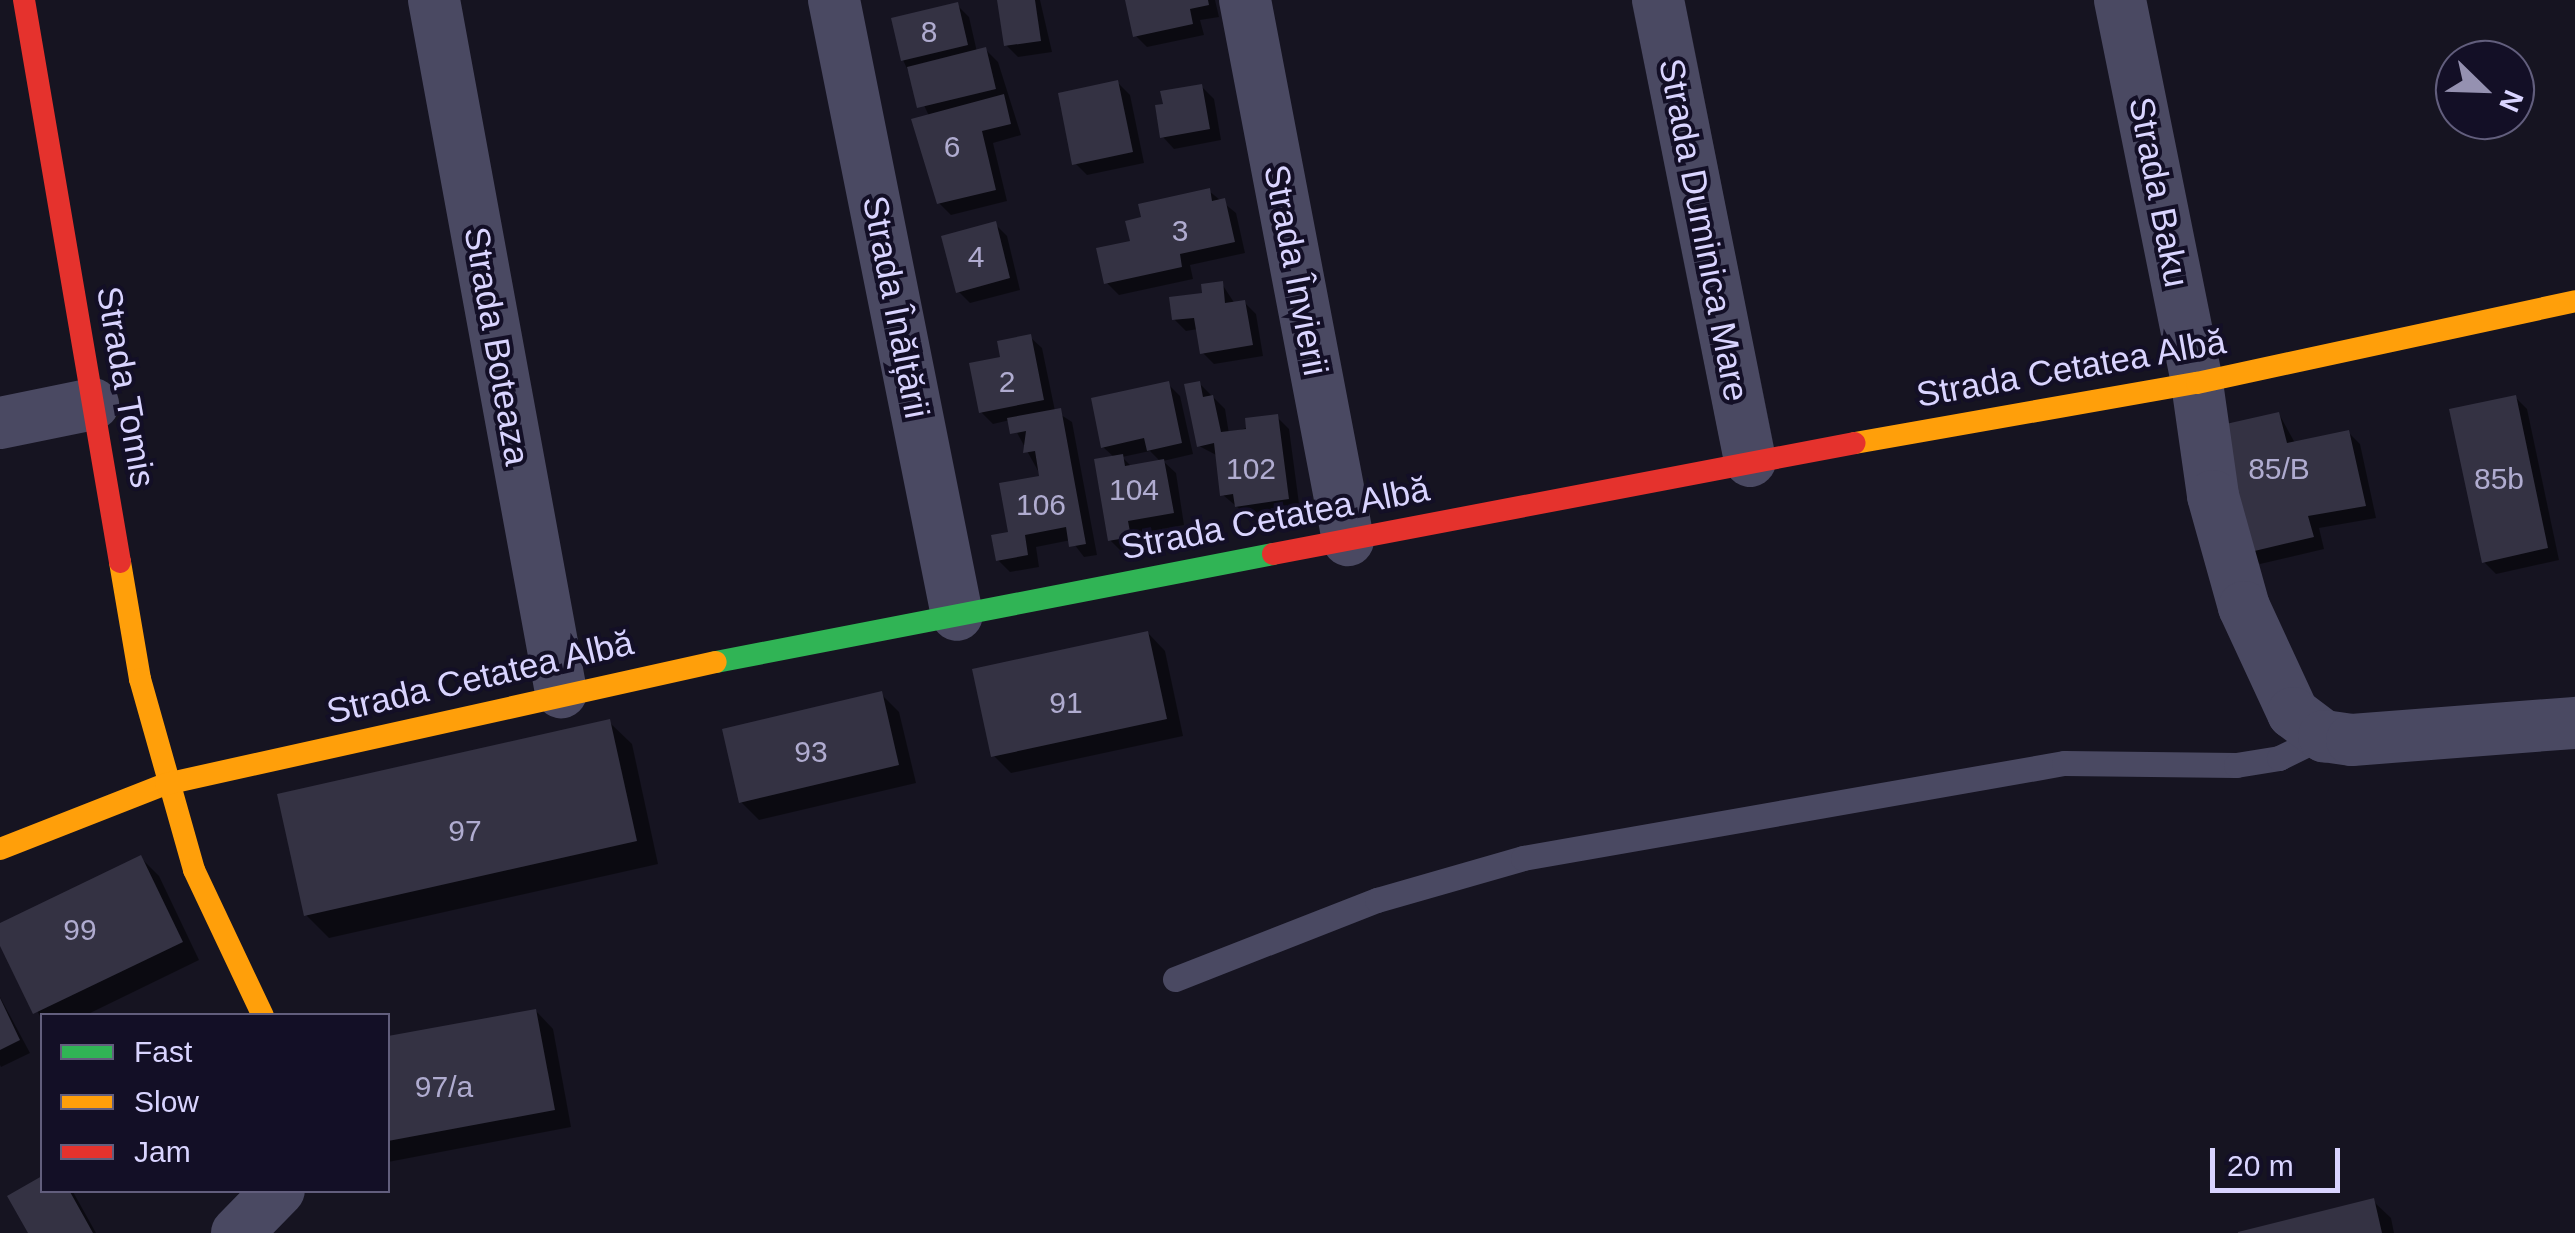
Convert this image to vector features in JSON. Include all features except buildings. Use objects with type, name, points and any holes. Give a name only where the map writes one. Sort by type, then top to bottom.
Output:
[{"type":"street","name":"Strada Tomis","points":[[24,0],[140,679],[166,784],[194,870],[262,1013]]},
{"type":"street","name":"Strada Boteaza","points":[[434,0],[561,692]]},
{"type":"street","name":"Strada Înălțării","points":[[834,0],[957,614]]},
{"type":"street","name":"Strada Învierii","points":[[1245,0],[1348,540]]},
{"type":"street","name":"Strada Duminica Mare","points":[[1658,0],[1750,461]]},
{"type":"street","name":"Strada Baku","points":[[2120,0],[2197,383],[2206,466],[2244,608],[2292,714],[2324,736]]},
{"type":"street","name":"Strada Cetatea Albă","points":[[0,849],[166,784],[561,692],[1750,461],[2197,383],[2575,301]]},
{"type":"street","points":[[0,423],[93,404]]},
{"type":"street","points":[[2324,736],[2380,738],[2575,723]]},
{"type":"street","points":[[237,1233],[276,1193]]},
{"type":"lane","points":[[1175,979],[1377,900],[1523,858],[2064,763],[2236,765],[2279,758],[2324,736]]},
{"type":"traffic: fast","points":[[716,662],[1273,554]]},
{"type":"traffic: slow","points":[[1855,443],[2197,383],[2575,301]]},
{"type":"traffic: slow","points":[[120,562],[140,679],[194,870],[262,1013]]},
{"type":"traffic: slow","points":[[0,849],[166,784],[716,662]]},
{"type":"traffic: jam","points":[[24,0],[120,562]]},
{"type":"traffic: jam","points":[[1273,554],[1855,443]]}]
